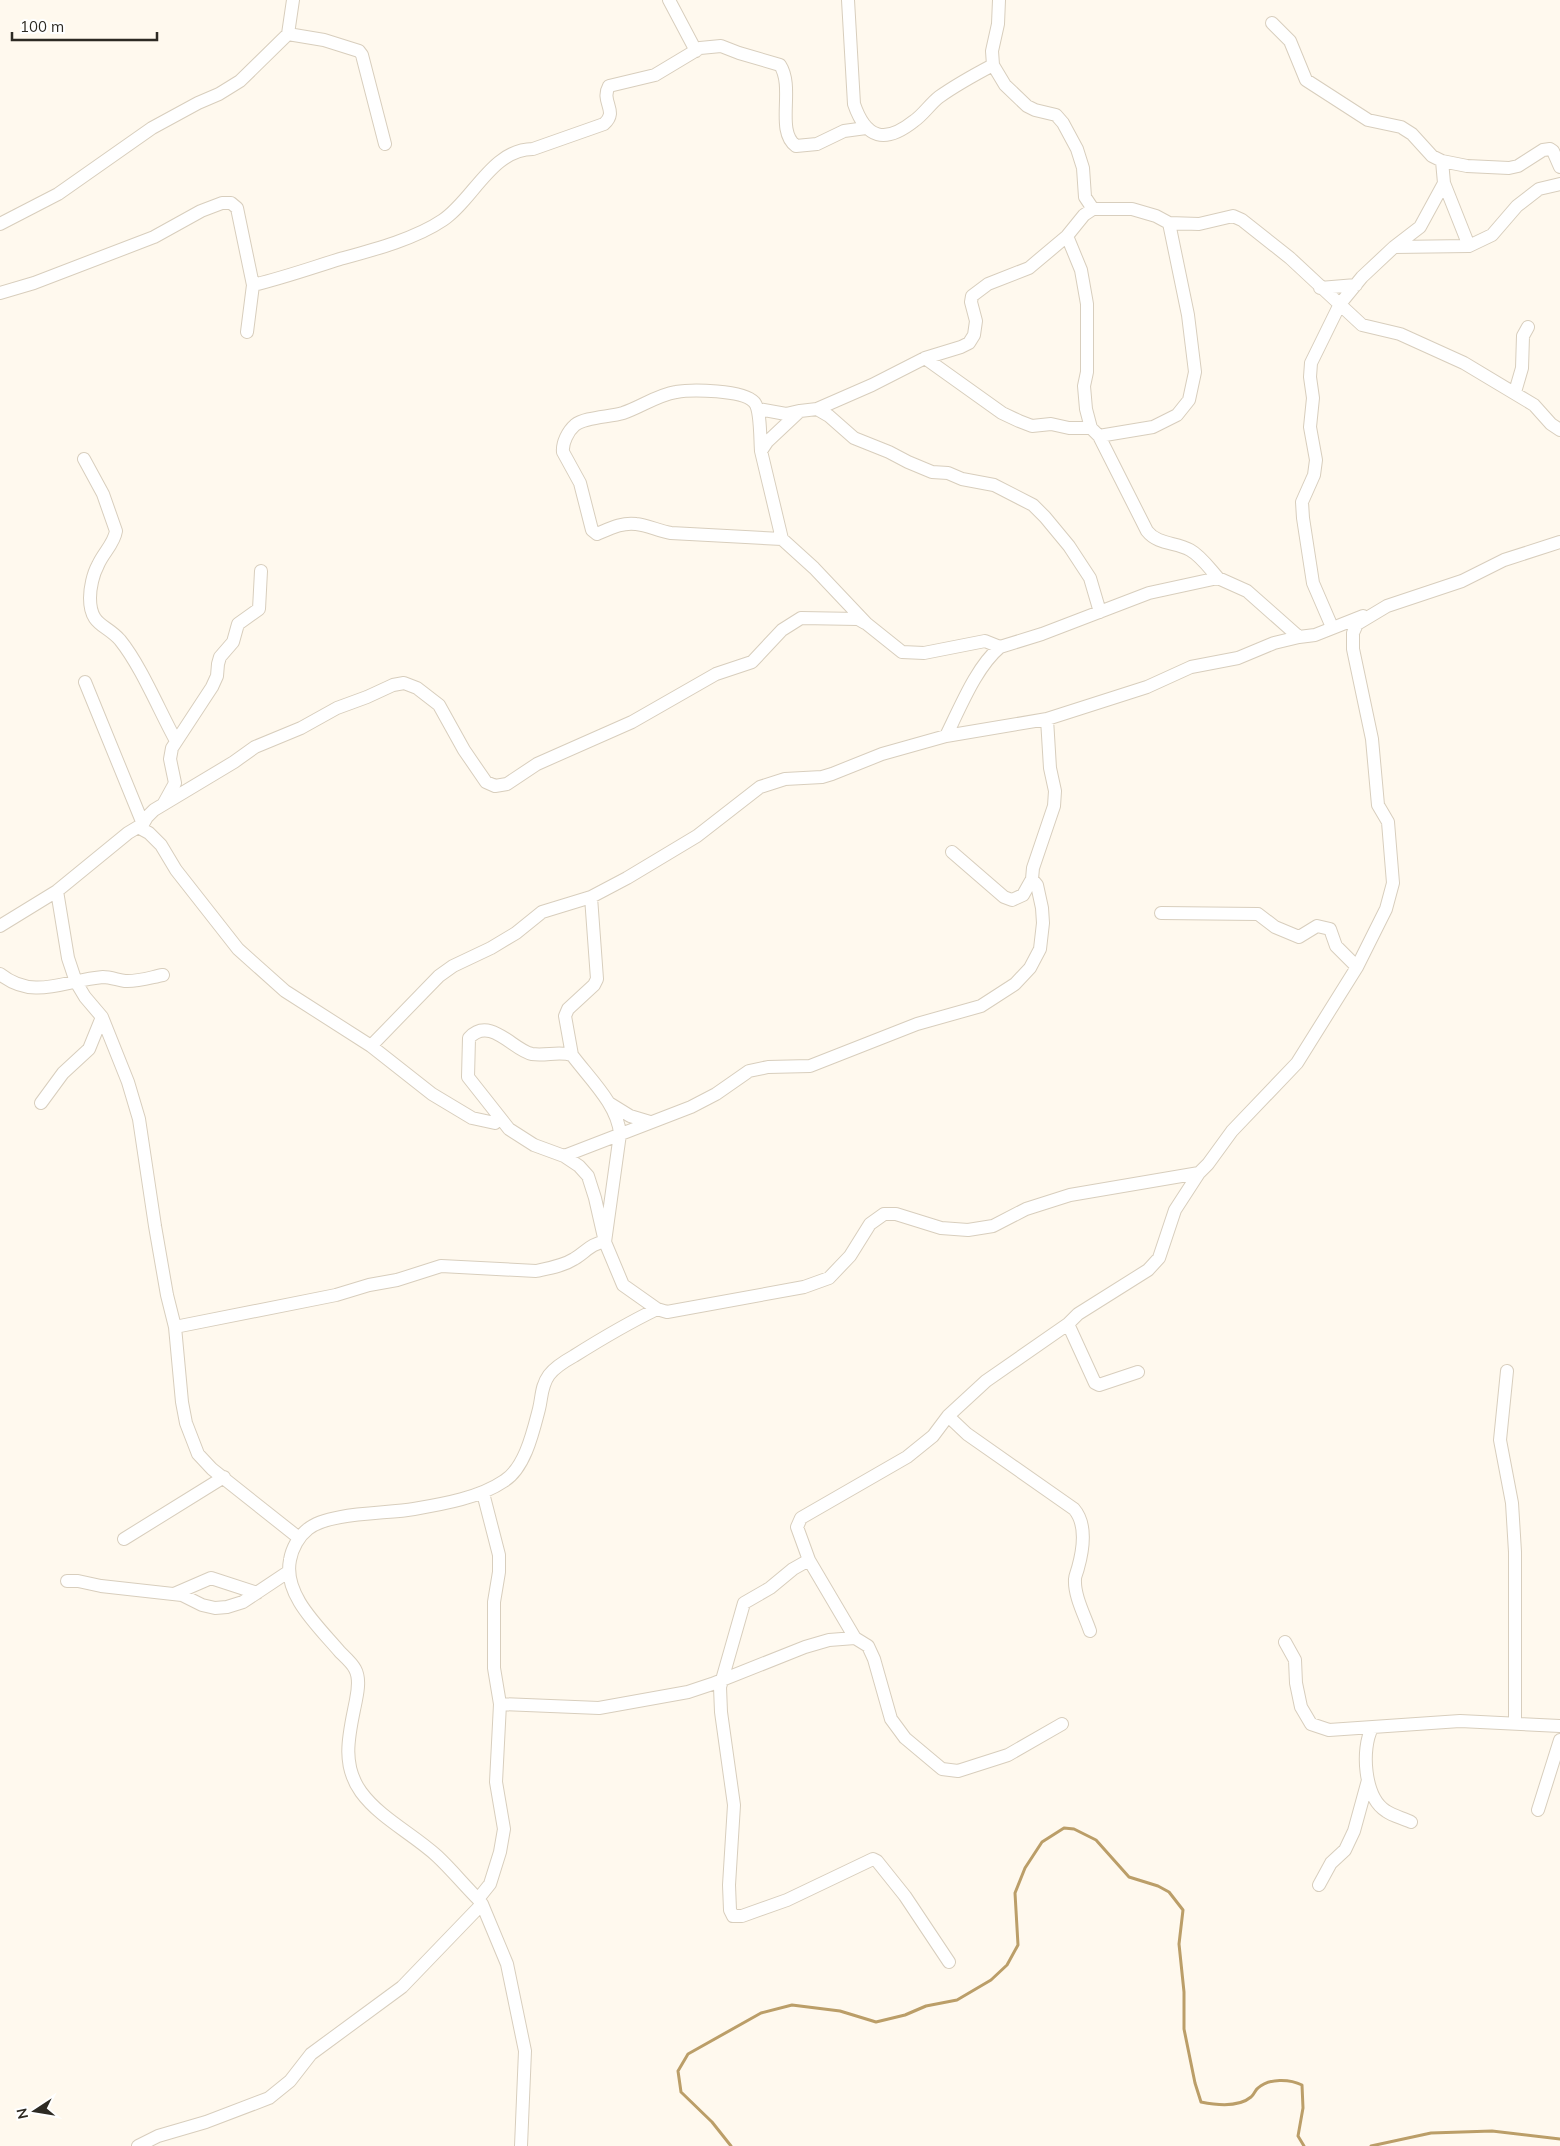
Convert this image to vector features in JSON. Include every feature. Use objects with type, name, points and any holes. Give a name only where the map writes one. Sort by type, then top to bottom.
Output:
[{"type":"street","points":[[0,224],[58,194],[152,128],[219,94],[240,81],[288,34],[294,0]]},
{"type":"street","points":[[670,0],[696,50]]},
{"type":"street","points":[[848,0],[854,104],[859,118],[866,128],[878,135],[894,134],[915,121],[936,100],[952,88],[993,65]]},
{"type":"street","points":[[999,0],[998,24],[992,51],[993,65],[1005,85],[1027,106],[1056,115],[1063,123],[1079,155],[1083,168],[1086,197],[1093,209]]},
{"type":"street","points":[[1272,23],[1290,41],[1306,80],[1368,120],[1401,127],[1412,134],[1432,156],[1442,161],[1467,166],[1509,168],[1518,166],[1543,150],[1550,149],[1553,151],[1560,168]]},
{"type":"street","points":[[288,34],[324,40],[359,51],[362,55],[385,144]]},
{"type":"street","points":[[253,285],[288,277],[374,249],[438,223],[460,206],[482,178],[520,149],[532,149],[604,124],[610,119],[611,115],[606,97],[606,91],[609,86],[626,80],[655,75],[696,50],[721,46],[780,65],[786,73],[787,112],[785,128],[793,144],[796,146],[817,144],[844,131],[866,128]]},
{"type":"street","points":[[1442,161],[1444,183],[1469,246]]},
{"type":"street","points":[[1332,627],[1313,583],[1302,518],[1302,502],[1314,475],[1316,460],[1310,427],[1313,398],[1310,377],[1311,363],[1340,304],[1362,277],[1394,247],[1420,227],[1444,183]]},
{"type":"street","points":[[1394,247],[1469,246],[1492,235],[1517,206],[1540,190],[1560,184]]},
{"type":"street","points":[[0,293],[34,283],[154,237],[201,211],[222,203],[231,203],[237,208],[253,285],[247,332]]},
{"type":"street","points":[[758,409],[786,414],[817,409],[872,385],[925,358],[961,347],[969,342],[974,335],[976,321],[971,302],[972,296],[988,284],[1029,268],[1068,236],[1084,215],[1093,209],[1132,209],[1156,216],[1170,223],[1199,224],[1233,216],[1242,220],[1290,258],[1320,288],[1362,325],[1400,334],[1464,363],[1534,405],[1551,424],[1560,430]]},
{"type":"street","points":[[925,358],[1002,413],[1032,426],[1052,424],[1095,432],[1153,427],[1176,415],[1189,400],[1193,387],[1194,363],[1188,314],[1170,223]]},
{"type":"street","points":[[1068,236],[1081,270],[1087,304],[1087,372],[1084,386],[1086,408],[1095,432],[1152,537],[1190,550],[1218,578],[1247,591],[1299,637]]},
{"type":"street","points":[[1320,288],[1356,286]]},
{"type":"street","points":[[1515,392],[1522,368],[1523,336],[1528,327]]},
{"type":"street","points":[[782,539],[671,533],[657,531],[636,524],[620,525],[597,534],[592,530],[580,483],[564,452],[563,447],[569,432],[576,424],[622,413],[677,392],[702,391],[736,394],[748,398],[754,402],[758,409],[762,451],[782,539],[814,568],[867,624],[902,652],[924,653],[985,641],[1000,646]]},
{"type":"street","points":[[817,409],[829,416],[854,438],[932,472],[948,473],[962,479],[994,485],[1033,505],[1046,517],[1069,546],[1090,578],[1100,612]]},
{"type":"street","points":[[762,451],[767,442],[800,411]]},
{"type":"street","points":[[84,459],[103,494],[116,531],[115,537],[98,565],[94,577],[90,598],[94,618],[101,626],[119,639],[176,741]]},
{"type":"street","points":[[1062,1724],[1008,1755],[958,1771],[942,1769],[905,1738],[891,1719],[874,1659],[868,1646],[855,1638],[809,1560],[797,1527],[801,1518],[907,1457],[933,1436],[948,1416],[986,1381],[1068,1324],[1078,1314],[1148,1270],[1159,1258],[1175,1210],[1199,1172],[1208,1164],[1232,1131],[1297,1063],[1357,967],[1386,909],[1393,883],[1388,822],[1378,805],[1372,739],[1353,649],[1352,633],[1356,624],[1387,606],[1462,581],[1504,560],[1560,542]]},
{"type":"street","points":[[162,805],[175,783],[170,759],[172,748],[212,687],[217,676],[220,657],[233,642],[238,624],[259,609],[261,571]]},
{"type":"street","points":[[946,736],[964,698],[992,654],[1000,646],[1042,634],[1149,593],[1218,578]]},
{"type":"street","points":[[371,1046],[439,976],[454,966],[491,948],[542,912],[591,897],[627,878],[697,836],[760,787],[786,778],[827,776],[882,754],[946,736],[1047,719],[1147,687],[1191,666],[1238,658],[1274,642],[1315,635],[1358,617],[1373,614]]},
{"type":"street","points":[[0,926],[57,891],[128,833],[140,826],[147,817],[162,805],[234,762],[255,747],[301,728],[336,708],[393,685],[404,683],[417,688],[439,705],[464,750],[486,782],[495,786],[506,784],[537,764],[632,722],[716,674],[752,662],[793,621],[801,618],[858,619],[867,624]]},
{"type":"street","points":[[85,682],[140,826],[162,845],[176,870],[238,949],[285,991],[371,1046],[432,1094],[472,1118],[495,1123]]},
{"type":"street","points":[[952,852],[1004,897],[1012,900],[1023,895],[1032,879],[1033,868],[1054,806],[1047,719]]},
{"type":"street","points":[[564,1156],[691,1107],[716,1094],[749,1071],[768,1067],[810,1066],[917,1024],[981,1006],[1015,984],[1030,968],[1040,949],[1043,924],[1042,908],[1037,886],[1032,879]]},
{"type":"street","points":[[57,891],[68,958],[76,982],[85,997],[102,1017],[128,1082],[140,1119],[156,1236],[175,1327],[186,1423],[198,1454],[212,1469],[299,1538]]},
{"type":"street","points":[[591,897],[596,979],[594,985],[568,1009],[565,1016],[572,1055],[607,1102],[619,1123],[620,1134],[605,1242]]},
{"type":"street","points":[[1161,913],[1258,914],[1275,927],[1299,937],[1317,926],[1330,929],[1336,946],[1357,967]]},
{"type":"street","points":[[0,974],[8,981],[44,989],[105,977],[127,981],[164,976]]},
{"type":"street","points":[[41,1103],[63,1073],[89,1049],[102,1017]]},
{"type":"street","points":[[572,1055],[565,1053],[531,1054],[493,1032],[485,1031],[473,1034],[469,1038],[468,1077],[509,1129],[534,1145],[564,1156],[579,1166],[588,1176],[605,1242],[623,1285],[657,1309],[667,1312],[822,1282],[830,1278],[850,1256],[870,1224],[884,1214],[896,1214],[941,1228],[968,1230],[993,1226],[1026,1209],[1070,1195],[1199,1172]]},
{"type":"street","points":[[607,1102],[630,1116],[650,1122]]},
{"type":"street","points":[[175,1327],[336,1295],[369,1285],[397,1280],[441,1266],[536,1271],[559,1266],[574,1259],[596,1243],[605,1242]]},
{"type":"street","points":[[521,2146],[525,2050],[508,1964],[480,1901],[436,1856],[381,1812],[361,1792],[351,1774],[348,1745],[358,1685],[356,1670],[310,1616],[292,1588],[288,1572],[291,1553],[299,1538],[308,1528],[322,1521],[413,1509],[483,1493],[506,1481],[519,1464],[530,1439],[540,1407],[540,1393],[549,1375],[557,1367],[607,1335],[657,1309]]},
{"type":"street","points":[[1068,1324],[1095,1383],[1099,1385],[1138,1372]]},
{"type":"street","points":[[1507,1372],[1500,1440],[1512,1503],[1516,1552],[1515,1723]]},
{"type":"street","points":[[948,1416],[968,1434],[1074,1509],[1080,1516],[1083,1526],[1075,1578],[1076,1589],[1090,1631]]},
{"type":"street","points":[[124,1539],[224,1477]]},
{"type":"street","points":[[138,2146],[158,2136],[206,2122],[269,2098],[290,2081],[312,2054],[402,1986],[480,1901],[490,1884],[500,1852],[504,1829],[496,1782],[500,1704],[494,1668],[494,1602],[499,1572],[499,1555],[483,1493]]},
{"type":"street","points":[[809,1560],[793,1569],[770,1588],[744,1603],[720,1687],[721,1712],[734,1805],[729,1885],[730,1910],[733,1916],[742,1916],[787,1900],[873,1859],[877,1861],[905,1896],[949,1962]]},
{"type":"street","points":[[67,1581],[78,1580],[101,1586],[182,1595],[202,1605],[215,1608],[227,1607],[243,1602],[288,1572]]},
{"type":"street","points":[[174,1594],[211,1578],[257,1593]]},
{"type":"street","points":[[500,1704],[599,1708],[688,1692],[805,1647],[829,1640],[855,1638]]},
{"type":"street","points":[[1285,1642],[1295,1660],[1296,1683],[1301,1707],[1311,1724],[1330,1730],[1460,1721],[1560,1726]]},
{"type":"street","points":[[1372,1728],[1366,1738],[1366,1767],[1373,1794],[1385,1810],[1412,1822]]},
{"type":"street","points":[[1538,1810],[1560,1740]]},
{"type":"street","points":[[1319,1885],[1331,1863],[1345,1850],[1348,1844],[1354,1830],[1368,1780]]},
{"type":"waterway","points":[[731,2146],[712,2122],[681,2092],[678,2071],[688,2054],[761,2013],[792,2005],[840,2011],[876,2022],[905,2015],[926,2006],[957,2000],[991,1980],[1007,1965],[1018,1945],[1015,1893],[1025,1868],[1042,1842],[1064,1828],[1074,1829],[1096,1840],[1129,1877],[1158,1886],[1169,1892],[1183,1910],[1179,1944],[1184,1992],[1184,2029],[1195,2083],[1201,2102],[1220,2105],[1240,2103],[1251,2097],[1257,2089],[1268,2082],[1280,2080],[1302,2085],[1303,2108],[1298,2136],[1304,2146]]},
{"type":"waterway","points":[[1371,2146],[1431,2133],[1492,2131],[1560,2139]]}]
